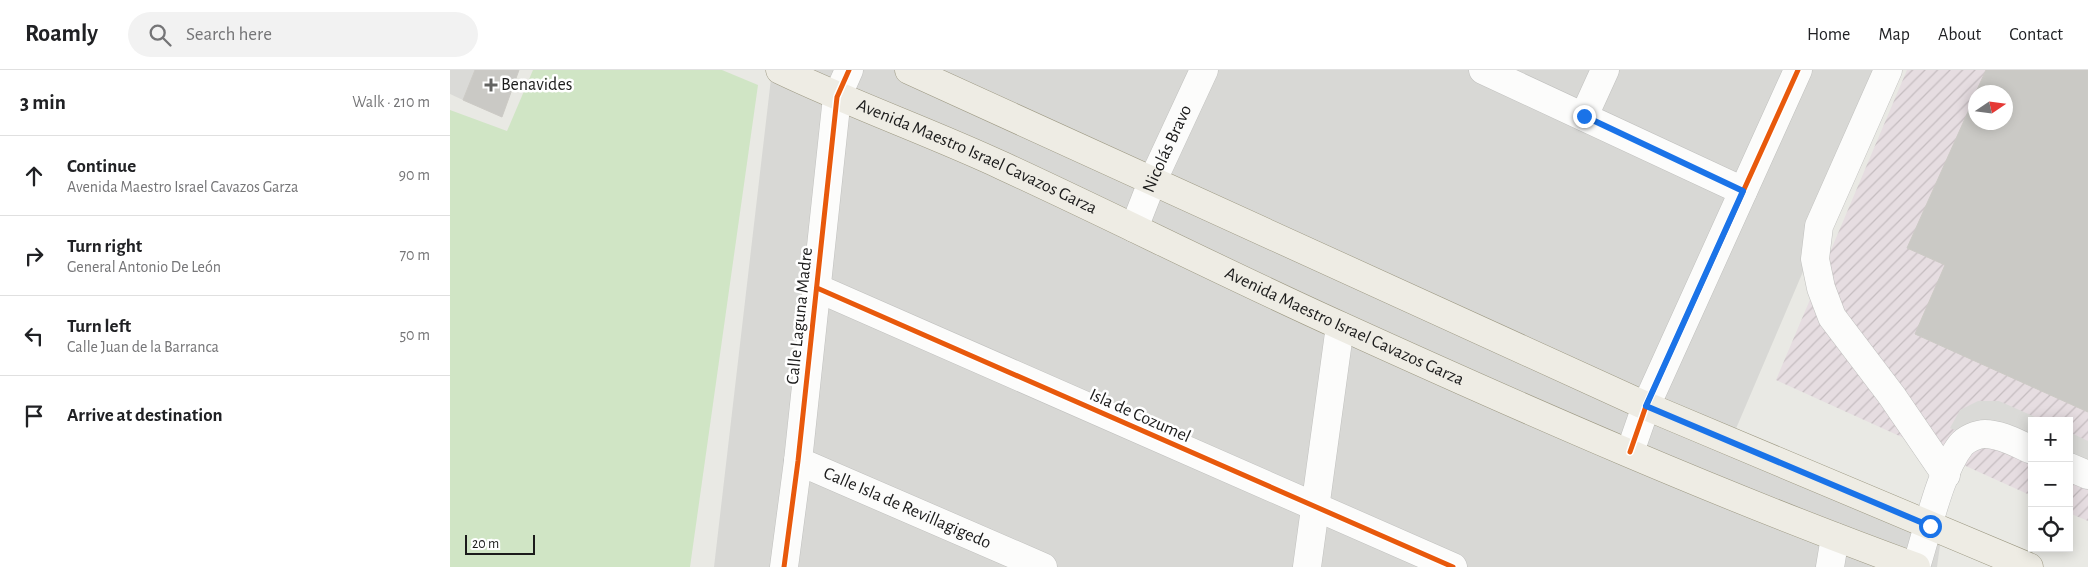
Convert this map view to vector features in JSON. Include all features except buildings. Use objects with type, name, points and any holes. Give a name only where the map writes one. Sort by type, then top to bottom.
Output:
[{"type":"main road","name":"Avenida Maestro Israel Cavazos Garza","points":[[780,70],[837,97],[1000,164],[1340,326],[1630,452],[1835,537],[1916,567]]},
{"type":"main road","points":[[909,70],[1646,406],[2029,567]]},
{"type":"street","name":"Calle Laguna Madre","points":[[784,567],[798,461],[837,97],[849,70]]},
{"type":"street","name":"Nicolás Bravo","points":[[1134,228],[1152,182],[1204,70]]},
{"type":"street","points":[[1483,70],[1743,191]]},
{"type":"street","points":[[1584,116],[1605,70]]},
{"type":"street","points":[[1630,452],[1646,406],[1798,70]]},
{"type":"street","points":[[1888,70],[1818,226],[1815,259],[1821,288],[1832,317],[1892,396],[1946,475]]},
{"type":"street","name":"Isla de Cozumel","points":[[817,288],[1453,567]]},
{"type":"street","points":[[1307,567],[1340,326]]},
{"type":"street","points":[[1916,567],[1946,475],[1960,446],[1967,439],[1984,434],[2002,438],[2028,448]]},
{"type":"street","name":"Calle Isla de Revillagigedo","points":[[798,461],[1043,567]]},
{"type":"street","points":[[2073,469],[2088,475]]},
{"type":"street","points":[[1830,567],[1835,537]]},
{"type":"shaded area","points":[[450,70],[475,70],[463,100],[450,94]]},
{"type":"shaded area","points":[[772,70],[1889,70],[1729,445],[1941,538],[1937,567],[714,567]]},
{"type":"shaded area","points":[[1907,70],[2088,70],[2088,521],[2073,515],[2073,417],[2028,417],[2028,494],[1776,380]]},
{"type":"shaded area","points":[[1978,401],[1999,401],[2035,417],[2028,417],[2028,463],[1950,428],[1960,410]]},
{"type":"shaded area","points":[[2073,434],[2088,441],[2088,490],[2073,483]]},
{"type":"green space","points":[[533,70],[722,70],[758,85],[690,567],[450,567],[450,110],[507,131]]},
{"type":"cycle path","points":[[784,567],[798,461],[837,97],[849,70]]},
{"type":"cycle path","points":[[1630,452],[1646,406],[1798,70]]},
{"type":"cycle path","points":[[817,288],[1453,567]]},
{"type":"place","name":"Benavides","points":[[491,85]]},
{"type":"route","points":[[1584,116],[1743,191],[1646,406],[1930,526]]}]
